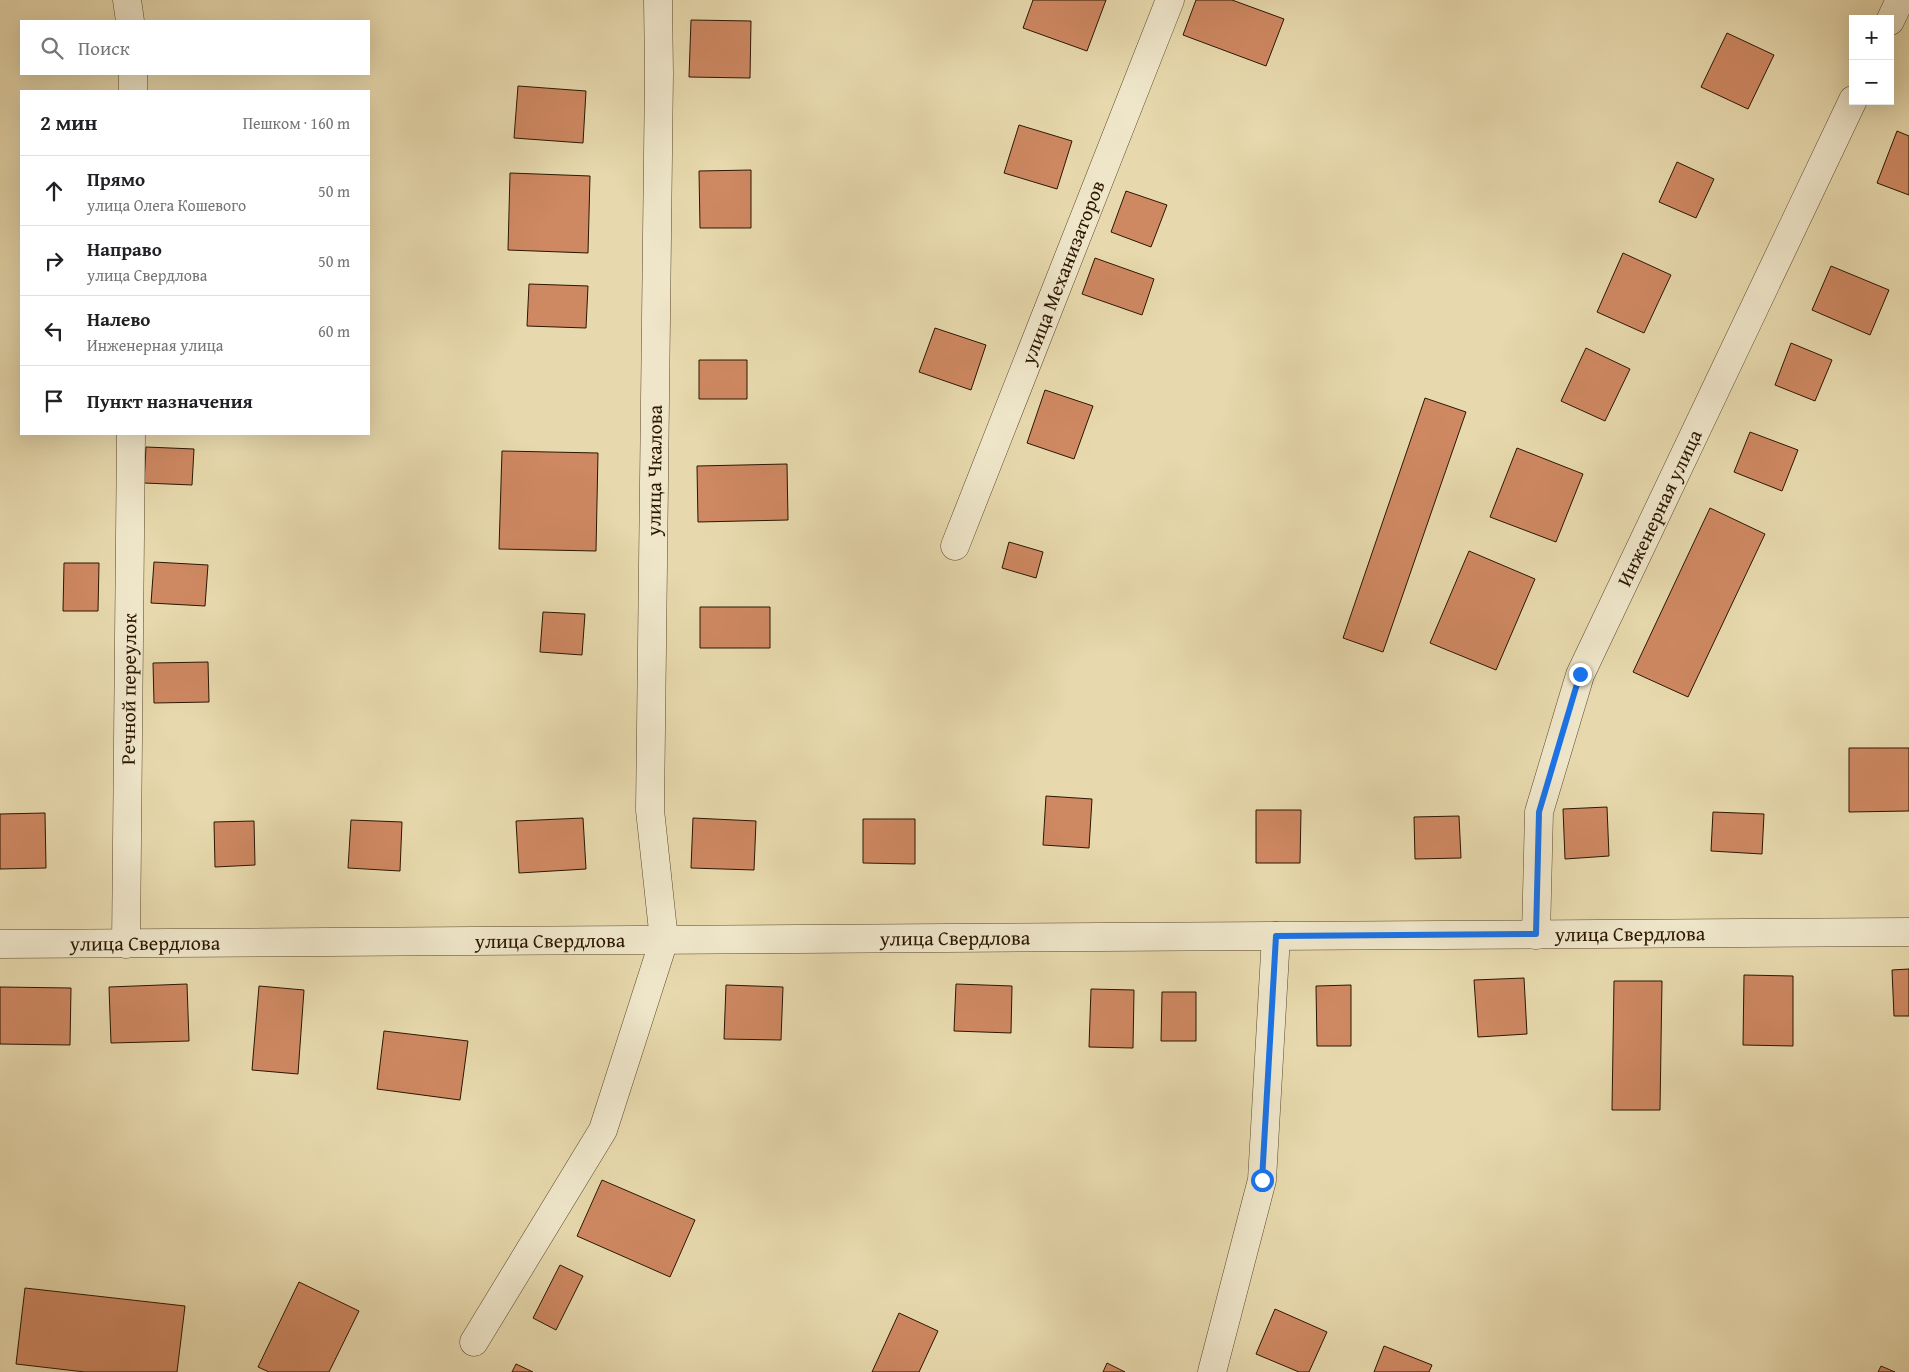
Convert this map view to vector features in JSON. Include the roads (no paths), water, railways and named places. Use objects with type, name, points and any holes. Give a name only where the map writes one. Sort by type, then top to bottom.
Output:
[{"type":"street","points":[[127,0],[130,20]]},
{"type":"street","name":"улица Чкалова","points":[[658,0],[660,73],[650,810],[664,940]]},
{"type":"street","name":"улица Механизаторов","points":[[955,546],[1170,0]]},
{"type":"street","points":[[1892,15],[1900,0]]},
{"type":"street","points":[[133,90],[134,75]]},
{"type":"street","name":"Инженерная улица","points":[[1536,934],[1539,812],[1580,674],[1851,105]]},
{"type":"street","name":"Речной переулок","points":[[126,944],[130,435]]},
{"type":"street","name":"улица Свердлова","points":[[0,944],[1909,932]]},
{"type":"street","points":[[1212,1372],[1262,1180],[1276,936]]},
{"type":"street","points":[[474,1342],[603,1130],[664,940]]}]
